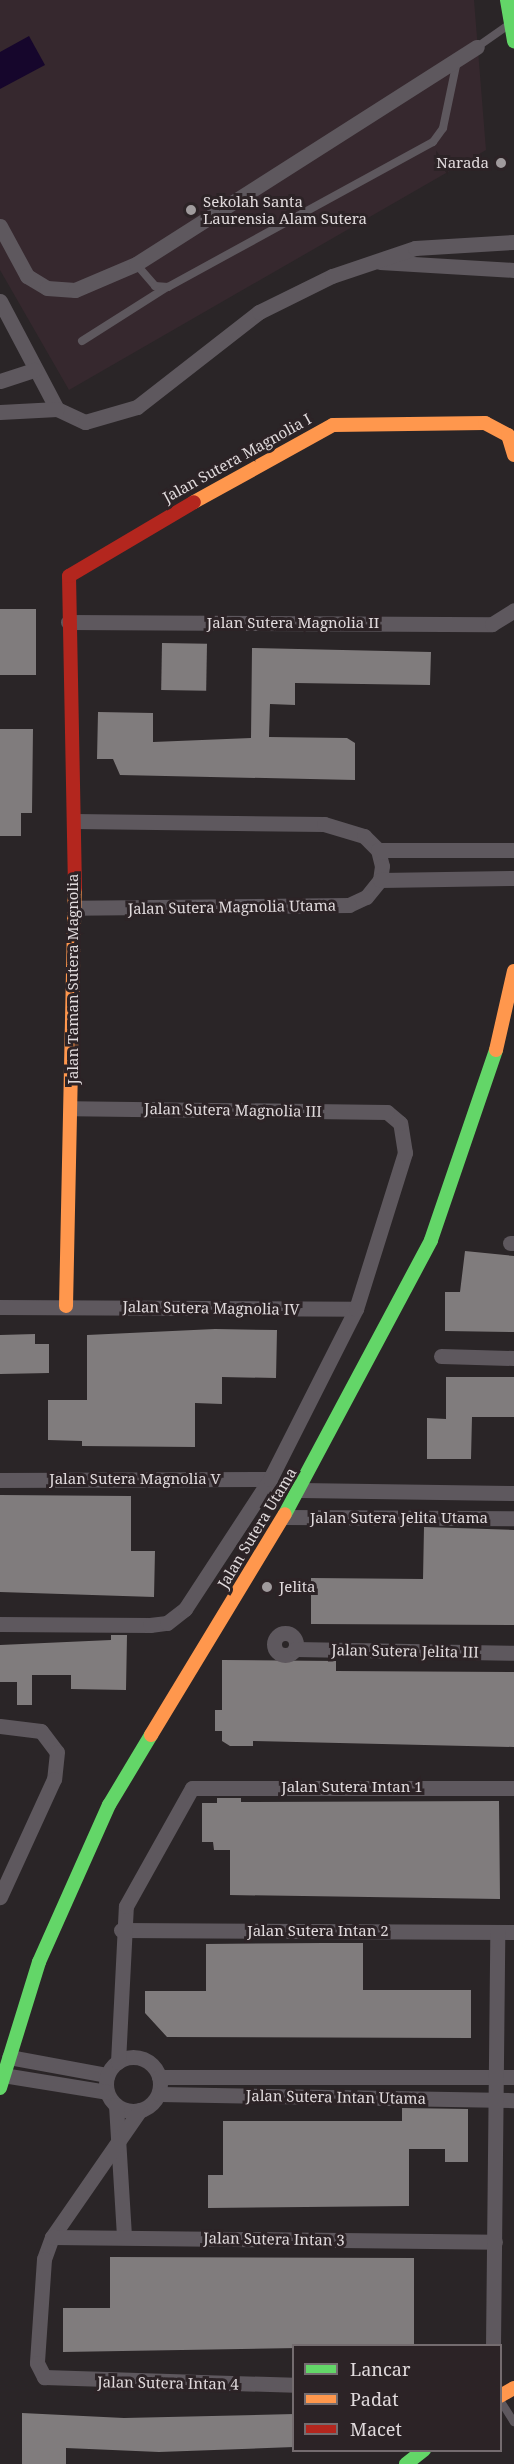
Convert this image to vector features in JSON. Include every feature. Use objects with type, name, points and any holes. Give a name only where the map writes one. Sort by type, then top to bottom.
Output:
[{"type":"street","points":[[511,1],[510,24],[514,41]]},
{"type":"street","points":[[0,226],[27,276],[47,288],[75,290],[136,264],[477,47]]},
{"type":"street","points":[[0,412],[57,409],[85,422],[137,407],[259,312],[332,276],[430,246],[514,242]]},
{"type":"street","points":[[377,261],[514,270]]},
{"type":"street","points":[[0,301],[34,370],[57,409]]},
{"type":"street","points":[[0,381],[34,370]]},
{"type":"street","name":"Jalan Sutera Magnolia I","points":[[67,586],[75,568],[333,425],[485,423],[508,435],[514,455]]},
{"type":"street","name":"Jalan Taman Sutera Magnolia","points":[[66,1306],[75,908],[67,586]]},
{"type":"street","name":"Jalan Sutera Magnolia II","points":[[68,622],[492,624],[514,610]]},
{"type":"street","points":[[74,821],[324,824],[364,836],[378,850],[380,880],[514,878]]},
{"type":"street","points":[[378,850],[514,850]]},
{"type":"street","name":"Jalan Sutera Magnolia Utama","points":[[75,908],[349,905],[366,897],[380,880]]},
{"type":"street","name":"Jalan Sutera Utama","points":[[1,2082],[39,1962],[109,1805],[285,1517],[431,1240],[488,1083],[514,971]]},
{"type":"street","name":"Jalan Sutera Magnolia III","points":[[72,1108],[394,1114],[403,1130],[405,1153],[356,1309]]},
{"type":"street","points":[[0,1307],[66,1306]]},
{"type":"street","name":"Jalan Sutera Magnolia IV","points":[[66,1306],[356,1309]]},
{"type":"street","points":[[0,1624],[167,1623],[185,1610],[270,1479],[356,1309]]},
{"type":"street","points":[[441,1356],[514,1358]]},
{"type":"street","name":"Jalan Sutera Magnolia V","points":[[0,1480],[270,1479]]},
{"type":"street","name":"Jalan Sutera Jelita Utama","points":[[300,1490],[514,1493]]},
{"type":"street","points":[[449,1517],[451,1492]]},
{"type":"street","name":"Jalan Sutera Jelita Utama","points":[[285,1517],[514,1518]]},
{"type":"street","name":"Jalan Sutera Jelita III","points":[[296,1648],[514,1653]]},
{"type":"street","points":[[0,1726],[40,1731],[57,1752],[54,1779],[0,1897]]},
{"type":"street","name":"Jalan Sutera Intan 1","points":[[121,1930],[134,1887],[192,1789],[514,1788]]},
{"type":"street","points":[[118,2062],[121,1930]]},
{"type":"street","name":"Jalan Sutera Intan 2","points":[[121,1930],[514,1932]]},
{"type":"street","points":[[493,2344],[497,1932]]},
{"type":"street","points":[[118,2014],[134,2057]]},
{"type":"street","points":[[9,2057],[107,2075]]},
{"type":"street","points":[[52,2237],[119,2144],[140,2110],[159,2094],[159,2077],[150,2063],[134,2057],[118,2062],[107,2075],[107,2092],[116,2105],[119,2144],[124,2237]]},
{"type":"street","name":"Jalan Sutera Intan Utama","points":[[159,2077],[514,2077]]},
{"type":"street","points":[[1,2082],[107,2092]]},
{"type":"street","name":"Jalan Sutera Intan Utama","points":[[159,2094],[514,2100]]},
{"type":"street","points":[[116,2105],[140,2110]]},
{"type":"street","name":"Jalan Sutera Intan 3","points":[[52,2237],[495,2242]]},
{"type":"street","name":"Jalan Sutera Intan 4","points":[[52,2237],[40,2278],[37,2363],[44,2377],[292,2385]]},
{"type":"street","points":[[406,2464],[423,2452]]},
{"type":"lane","points":[[477,47],[510,24]]},
{"type":"lane","points":[[82,341],[168,287],[440,137],[457,60]]},
{"type":"lane","points":[[136,264],[156,286],[168,287]]},
{"type":"lane","points":[[502,2402],[514,2422]]},
{"type":"shaded area","name":"Sekolah Santa Laurensia Alam Sutera","points":[[0,0],[474,0],[486,150],[69,390],[0,270]]},
{"type":"shaded area","points":[[29,36],[45,65],[0,89],[0,52]]},
{"type":"building","points":[[0,609],[36,609],[36,675],[0,675]]},
{"type":"building","points":[[162,643],[207,644],[206,691],[161,690]]},
{"type":"building","points":[[252,648],[431,652],[430,685],[295,683],[295,705],[270,704],[269,737],[347,738],[355,743],[355,780],[120,775],[113,759],[97,759],[98,712],[153,713],[153,742],[251,738]]},
{"type":"building","points":[[0,729],[33,729],[32,813],[21,813],[21,836],[0,836]]},
{"type":"building","points":[[465,1251],[514,1256],[514,1332],[445,1331],[445,1292],[460,1292]]},
{"type":"building","points":[[215,1329],[277,1330],[276,1378],[222,1377],[222,1404],[195,1403],[195,1447],[82,1446],[82,1441],[48,1440],[48,1400],[87,1400],[87,1335]]},
{"type":"building","points":[[35,1334],[35,1344],[49,1344],[49,1373],[0,1374],[0,1335]]},
{"type":"building","points":[[446,1377],[514,1377],[514,1417],[472,1417],[471,1459],[427,1459],[427,1418],[446,1419]]},
{"type":"building","points":[[0,1495],[131,1496],[131,1551],[155,1551],[154,1597],[0,1592]]},
{"type":"building","points":[[424,1527],[514,1530],[514,1625],[311,1624],[311,1578],[423,1579]]},
{"type":"building","points":[[111,1635],[127,1635],[126,1690],[71,1689],[71,1675],[32,1675],[32,1705],[17,1705],[17,1682],[0,1682],[0,1645],[111,1640]]},
{"type":"building","points":[[222,1660],[336,1661],[336,1671],[514,1672],[514,1747],[253,1741],[253,1746],[230,1746],[222,1741],[222,1731],[215,1731],[215,1710],[222,1710]]},
{"type":"building","points":[[217,1798],[241,1798],[241,1802],[499,1801],[500,1899],[230,1895],[230,1850],[214,1850],[213,1842],[202,1842],[202,1803],[217,1803]]},
{"type":"building","points":[[363,1943],[363,1990],[471,1990],[471,2038],[167,2037],[145,2013],[145,1991],[206,1991],[206,1944]]},
{"type":"building","points":[[402,2108],[468,2109],[468,2162],[445,2162],[445,2149],[409,2149],[409,2206],[208,2208],[208,2175],[223,2175],[223,2121],[402,2121]]},
{"type":"building","points":[[110,2257],[414,2258],[414,2344],[292,2344],[292,2348],[63,2352],[63,2308],[110,2308]]},
{"type":"building","points":[[22,2413],[124,2418],[292,2414],[292,2447],[159,2452],[66,2448],[66,2464],[22,2464]]},
{"type":"traffic: fast","points":[[507,0],[514,41]]},
{"type":"traffic: fast","points":[[285,1514],[431,1240],[496,1050]]},
{"type":"traffic: fast","points":[[0,2088],[39,1962],[109,1805],[151,1735]]},
{"type":"traffic: fast","points":[[406,2464],[421,2452]]},
{"type":"traffic: slow","points":[[194,502],[333,425],[485,423],[508,435],[514,455]]},
{"type":"traffic: slow","points":[[66,1306],[75,888]]},
{"type":"traffic: slow","points":[[496,1050],[514,971]]},
{"type":"traffic: slow","points":[[151,1735],[285,1514]]},
{"type":"traffic: slow","points":[[502,2395],[514,2388]]},
{"type":"traffic: jam","points":[[75,888],[69,576],[194,502]]},
{"type":"place","name":"Narada","points":[[501,163]]},
{"type":"place","name":"Sekolah Santa Laurensia Alam Sutera","points":[[191,210]]},
{"type":"place","name":"Jelita","points":[[267,1587]]}]
